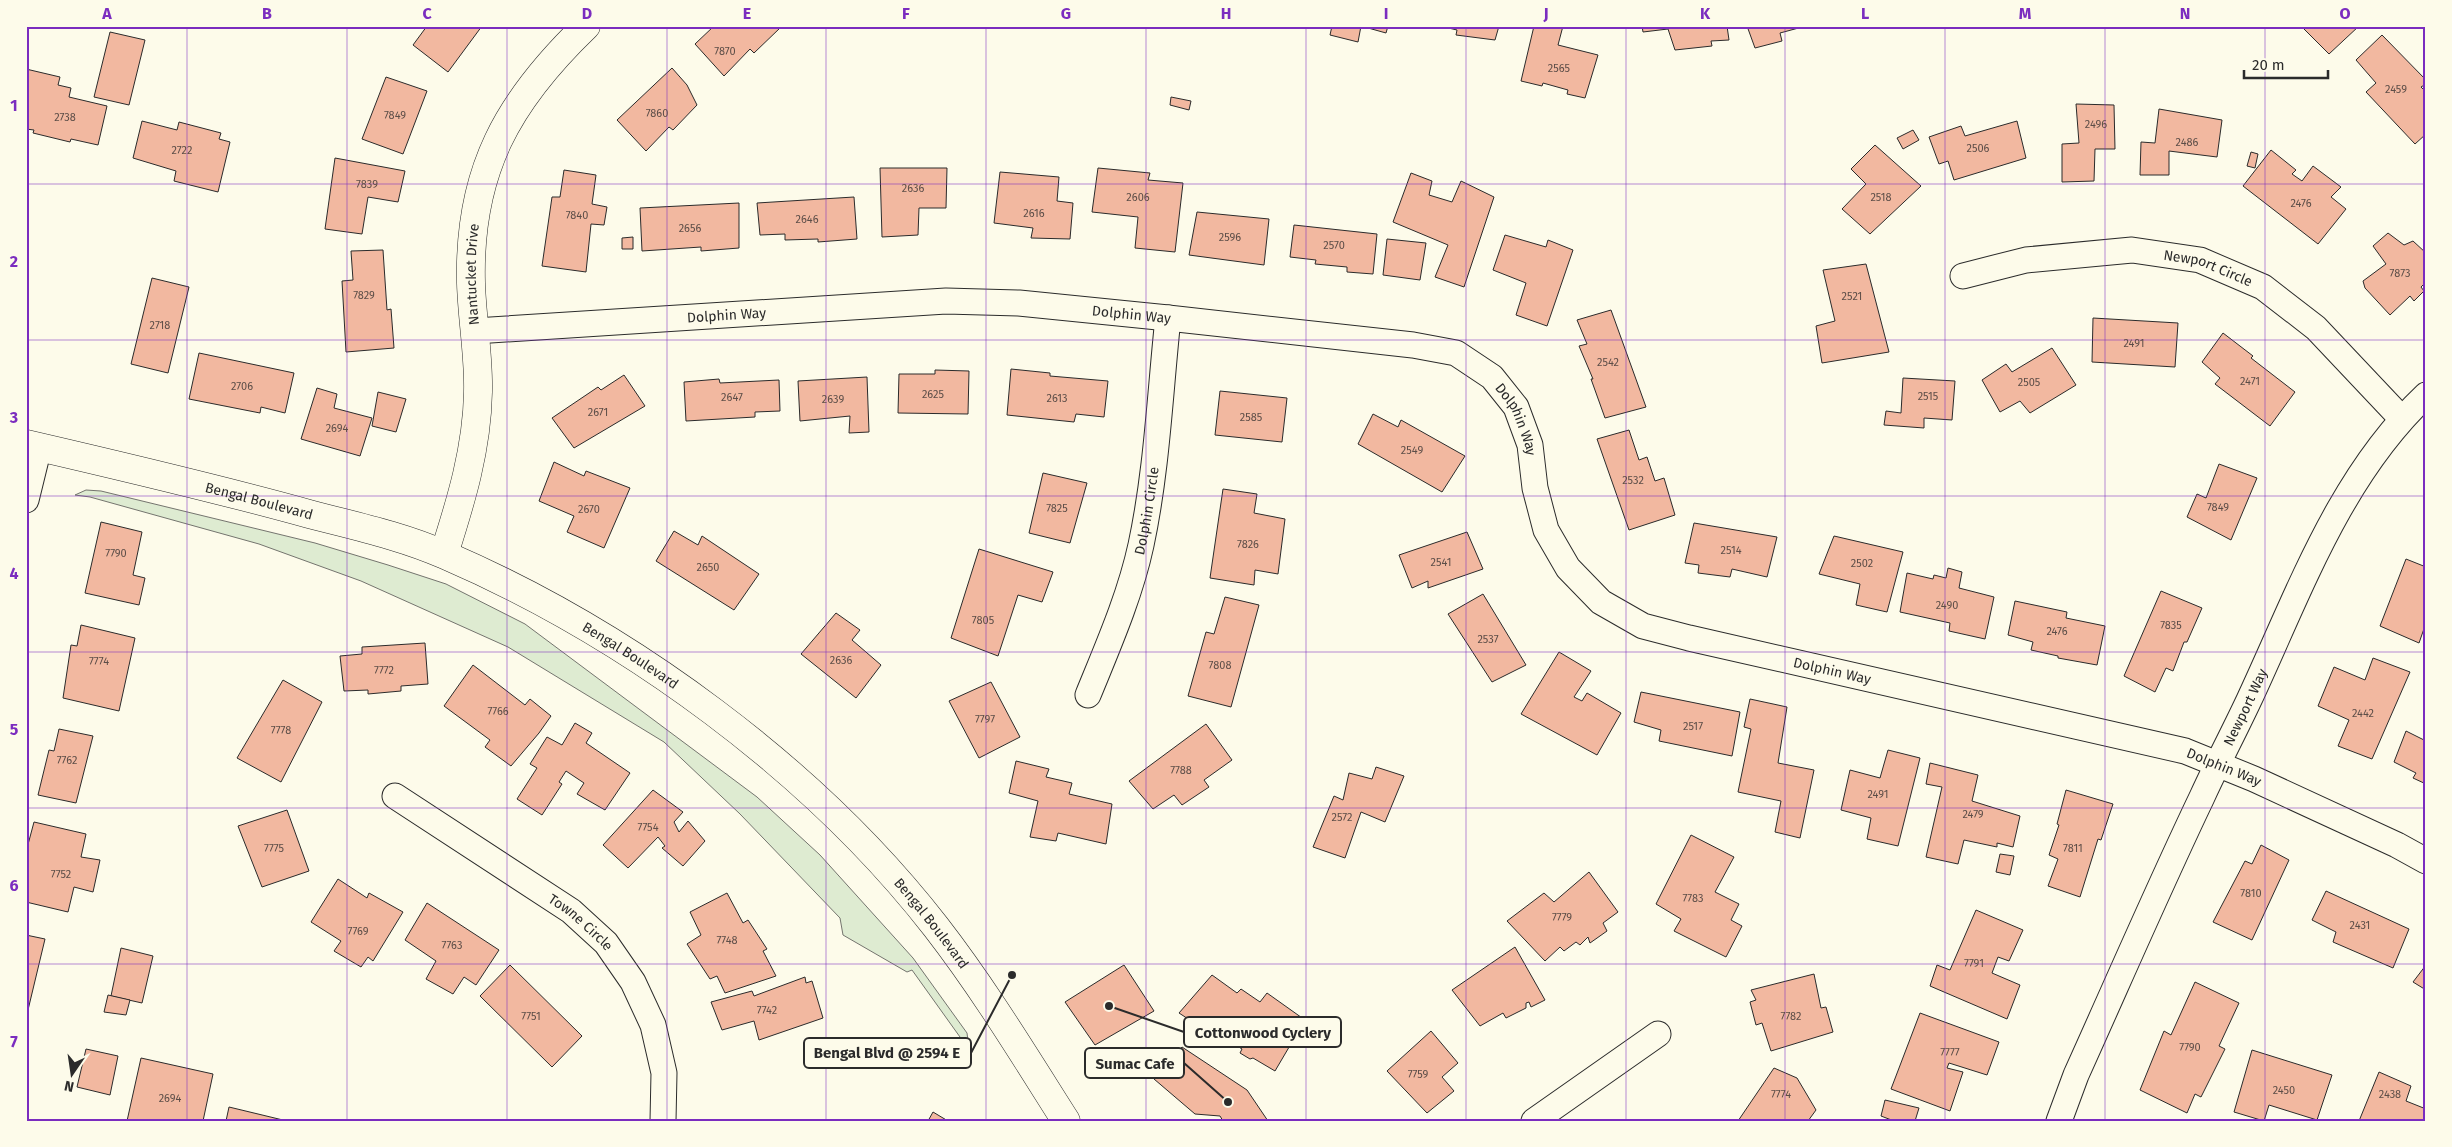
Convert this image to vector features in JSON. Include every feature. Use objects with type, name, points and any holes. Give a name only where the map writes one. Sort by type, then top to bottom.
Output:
[{"type":"main road","name":"Nantucket Drive","points":[[444,554],[468,476],[476,430],[478,391],[471,282],[473,228],[485,173],[506,122],[530,87],[556,55],[586,26]]},
{"type":"main road","name":"Bengal Boulevard","points":[[32,446],[218,489],[395,537],[444,554],[573,619],[640,660],[746,737],[799,782],[898,881],[936,927],[996,1010],[1066,1121]]},
{"type":"street","name":"Newport Circle","points":[[1963,276],[2026,260],[2132,250],[2200,260],[2263,287],[2316,328],[2401,418]]},
{"type":"street","name":"Dolphin Way","points":[[475,331],[946,301],[1018,303],[1168,318],[1413,345],[1456,354],[1492,376],[1516,407],[1530,445],[1535,488],[1546,530],[1568,568],[1601,602],[1643,626],[2185,751],[2397,845],[2426,861]]},
{"type":"street","name":"Dolphin Circle","points":[[1088,695],[1119,618],[1141,545],[1154,467],[1168,318]]},
{"type":"street","name":"Newport Way","points":[[2059,1121],[2076,1075],[2218,764],[2339,507],[2364,466],[2401,418],[2426,395]]},
{"type":"street","points":[[26,500],[32,446]]},
{"type":"street","name":"Towne Circle","points":[[395,796],[571,911],[606,943],[633,982],[653,1025],[664,1073],[663,1121]]},
{"type":"street","points":[[1534,1121],[1658,1034]]},
{"type":"green space","points":[[86,490],[101,491],[315,543],[388,565],[446,584],[525,624],[757,797],[820,855],[913,958],[967,1033],[968,1041],[965,1044],[912,970],[907,972],[843,935],[840,918],[740,814],[664,742],[508,647],[361,581],[259,544],[90,497],[75,495]]},
{"type":"building","points":[[427,26],[482,26],[448,72],[413,45]]},
{"type":"building","points":[[714,26],[779,26],[780,28],[754,53],[750,49],[724,76],[695,44]]},
{"type":"building","points":[[1332,26],[1361,26],[1358,42],[1330,35]]},
{"type":"building","points":[[1361,26],[1388,26],[1386,33]]},
{"type":"building","points":[[1440,26],[1499,26],[1495,40],[1456,35],[1457,30]]},
{"type":"building","points":[[1534,26],[1563,26],[1558,45],[1598,55],[1585,98],[1567,94],[1568,90],[1543,83],[1542,86],[1521,81]]},
{"type":"building","points":[[1642,26],[1727,26],[1729,40],[1711,41],[1712,46],[1675,50],[1668,29],[1643,32]]},
{"type":"building","points":[[1747,26],[1806,26],[1780,33],[1782,41],[1755,48]]},
{"type":"building","points":[[2301,26],[2359,26],[2329,54]]},
{"type":"building","points":[[110,32],[145,40],[129,105],[94,97]]},
{"type":"building","points":[[2382,35],[2426,80],[2426,84],[2421,87],[2426,92],[2426,134],[2415,144],[2366,92],[2376,83],[2356,60]]},
{"type":"building","points":[[672,68],[687,85],[697,105],[673,130],[669,127],[646,151],[617,120]]},
{"type":"building","points":[[26,69],[60,77],[58,85],[71,88],[69,97],[107,106],[98,145],[71,139],[70,142],[33,133],[34,130],[26,129]]},
{"type":"building","points":[[386,77],[427,91],[403,154],[362,139]]},
{"type":"building","points":[[1171,97],[1191,101],[1189,110],[1170,105]]},
{"type":"building","points":[[2076,104],[2114,105],[2115,149],[2095,149],[2094,181],[2062,182],[2062,144],[2079,143]]},
{"type":"building","points":[[2159,109],[2222,120],[2217,157],[2169,151],[2169,175],[2140,175],[2141,142],[2155,143]]},
{"type":"building","points":[[142,121],[177,130],[179,122],[221,133],[219,139],[230,142],[218,192],[174,181],[176,171],[133,158]]},
{"type":"building","points":[[2017,121],[2026,158],[1954,180],[1948,161],[1939,164],[1929,137],[1961,126],[1965,136]]},
{"type":"building","points":[[1913,130],[1919,140],[1903,149],[1897,138]]},
{"type":"building","points":[[1875,145],[1921,186],[1870,234],[1842,209],[1866,184],[1851,169]]},
{"type":"building","points":[[2271,150],[2296,170],[2292,174],[2302,181],[2313,166],[2341,187],[2331,197],[2346,209],[2318,244],[2243,186]]},
{"type":"building","points":[[2251,152],[2258,154],[2255,168],[2247,166]]},
{"type":"building","points":[[335,158],[405,171],[398,202],[368,197],[362,234],[325,229]]},
{"type":"building","points":[[880,168],[947,168],[946,208],[919,208],[918,235],[882,237]]},
{"type":"building","points":[[1098,168],[1150,173],[1148,180],[1183,183],[1175,252],[1135,248],[1138,217],[1092,212]]},
{"type":"building","points":[[564,170],[596,175],[592,204],[607,207],[604,225],[591,224],[586,272],[542,266],[552,197],[560,197]]},
{"type":"building","points":[[1000,172],[1059,177],[1057,201],[1073,203],[1070,239],[1031,238],[1033,228],[994,223]]},
{"type":"building","points":[[1411,173],[1432,181],[1429,195],[1452,202],[1461,181],[1494,197],[1464,287],[1435,277],[1448,245],[1393,222]]},
{"type":"building","points":[[854,197],[857,239],[818,242],[818,239],[785,240],[785,234],[760,235],[757,203]]},
{"type":"building","points":[[739,203],[739,248],[701,251],[701,247],[642,251],[640,208]]},
{"type":"building","points":[[1197,212],[1269,219],[1264,265],[1189,255]]},
{"type":"building","points":[[1294,225],[1377,234],[1373,274],[1347,272],[1347,267],[1315,264],[1316,260],[1290,257]]},
{"type":"building","points":[[2388,233],[2404,245],[2413,241],[2426,253],[2426,282],[2421,287],[2424,291],[2414,301],[2410,296],[2390,315],[2365,288],[2363,281],[2386,264],[2373,246]]},
{"type":"building","points":[[1505,235],[1546,247],[1548,240],[1573,250],[1547,326],[1516,315],[1526,283],[1493,270]]},
{"type":"building","points":[[633,237],[633,249],[622,249],[622,238]]},
{"type":"building","points":[[1387,239],[1426,243],[1420,280],[1383,275]]},
{"type":"building","points":[[383,250],[387,310],[391,309],[394,348],[346,352],[342,281],[353,280],[351,251]]},
{"type":"building","points":[[1866,264],[1889,352],[1822,363],[1816,326],[1835,321],[1823,270]]},
{"type":"building","points":[[152,278],[189,287],[168,373],[131,364]]},
{"type":"building","points":[[1611,310],[1646,407],[1605,418],[1591,379],[1593,379],[1579,346],[1587,344],[1577,320]]},
{"type":"building","points":[[2093,318],[2178,323],[2175,367],[2092,362]]},
{"type":"building","points":[[2223,333],[2253,356],[2251,358],[2295,392],[2270,426],[2215,384],[2220,378],[2202,362]]},
{"type":"building","points":[[2052,348],[2076,385],[2030,413],[2020,401],[2000,412],[1982,380],[2006,364],[2012,372]]},
{"type":"building","points":[[199,353],[294,373],[285,413],[261,407],[260,413],[189,399]]},
{"type":"building","points":[[1011,369],[1050,373],[1050,376],[1108,381],[1104,417],[1076,414],[1074,422],[1007,415]]},
{"type":"building","points":[[935,370],[969,371],[968,414],[898,413],[899,374],[935,374]]},
{"type":"building","points":[[624,375],[645,406],[574,448],[552,418],[598,387],[601,390]]},
{"type":"building","points":[[867,377],[869,432],[849,433],[850,416],[800,421],[798,381]]},
{"type":"building","points":[[1903,378],[1955,381],[1952,420],[1924,418],[1924,428],[1884,425],[1886,411],[1901,413]]},
{"type":"building","points":[[719,379],[720,383],[779,380],[780,411],[755,412],[755,417],[686,421],[684,382]]},
{"type":"building","points":[[317,388],[337,394],[334,408],[372,418],[360,456],[301,439]]},
{"type":"building","points":[[1220,391],[1287,398],[1282,442],[1215,435]]},
{"type":"building","points":[[378,392],[406,399],[396,432],[372,426]]},
{"type":"building","points":[[1373,414],[1398,427],[1401,420],[1465,456],[1442,492],[1358,444]]},
{"type":"building","points":[[1629,430],[1639,460],[1647,457],[1655,481],[1664,478],[1675,515],[1629,530],[1597,439]]},
{"type":"building","points":[[554,462],[584,476],[586,471],[630,488],[604,548],[567,532],[574,516],[539,501]]},
{"type":"building","points":[[2219,464],[2257,478],[2231,540],[2187,517],[2197,494],[2206,498]]},
{"type":"building","points":[[1043,473],[1087,483],[1070,543],[1029,533]]},
{"type":"building","points":[[1223,489],[1257,494],[1254,513],[1285,519],[1278,574],[1255,570],[1254,585],[1210,578]]},
{"type":"building","points":[[101,522],[142,532],[133,575],[145,578],[139,605],[85,593]]},
{"type":"building","points":[[1694,523],[1777,537],[1767,577],[1732,569],[1730,577],[1698,573],[1699,565],[1685,563]]},
{"type":"building","points":[[674,531],[698,545],[702,536],[759,574],[734,610],[656,561]]},
{"type":"building","points":[[1467,532],[1483,569],[1428,588],[1428,581],[1412,588],[1399,555]]},
{"type":"building","points":[[1834,536],[1903,552],[1887,612],[1856,605],[1860,584],[1819,574]]},
{"type":"building","points":[[979,549],[1053,572],[1042,602],[1018,595],[998,656],[951,638]]},
{"type":"building","points":[[2406,559],[2426,567],[2426,623],[2419,643],[2380,626]]},
{"type":"building","points":[[1948,568],[1962,572],[1959,588],[1994,597],[1985,639],[1949,631],[1950,623],[1900,612],[1907,573],[1933,579],[1934,575],[1946,578]]},
{"type":"building","points":[[2161,591],[2202,608],[2187,642],[2184,642],[2173,671],[2166,668],[2155,692],[2124,676]]},
{"type":"building","points":[[1483,594],[1526,665],[1492,682],[1448,614]]},
{"type":"building","points":[[1225,597],[1259,605],[1231,707],[1188,696],[1206,632],[1214,634]]},
{"type":"building","points":[[2015,601],[2067,612],[2066,618],[2105,626],[2097,665],[2058,658],[2058,656],[2031,650],[2033,642],[2008,635]]},
{"type":"building","points":[[836,613],[860,630],[852,640],[881,665],[856,698],[801,654]]},
{"type":"building","points":[[81,625],[135,638],[119,711],[63,698],[71,645],[77,646]]},
{"type":"building","points":[[425,643],[428,684],[401,686],[401,691],[368,694],[368,690],[344,691],[340,656],[362,654],[362,647]]},
{"type":"building","points":[[1559,652],[1591,671],[1574,697],[1582,701],[1587,693],[1621,713],[1597,755],[1521,714]]},
{"type":"building","points":[[2373,658],[2410,672],[2372,759],[2338,746],[2349,720],[2318,706],[2334,667],[2365,680]]},
{"type":"building","points":[[473,665],[525,705],[530,699],[551,716],[511,766],[485,747],[490,740],[444,706]]},
{"type":"building","points":[[283,680],[322,702],[281,782],[237,758]]},
{"type":"building","points":[[991,682],[1020,737],[979,758],[949,701]]},
{"type":"building","points":[[1641,692],[1740,712],[1732,756],[1659,741],[1661,730],[1634,722]]},
{"type":"building","points":[[1750,699],[1787,707],[1778,763],[1814,770],[1800,838],[1775,832],[1781,801],[1738,792],[1751,729],[1744,727]]},
{"type":"building","points":[[575,723],[592,733],[586,743],[630,773],[605,810],[577,794],[584,783],[566,771],[559,782],[562,784],[542,815],[517,799],[537,768],[530,764],[547,737],[562,745]]},
{"type":"building","points":[[1206,724],[1232,760],[1204,780],[1209,787],[1182,805],[1174,795],[1153,809],[1129,781]]},
{"type":"building","points":[[59,729],[93,736],[76,803],[38,795],[49,750],[54,751]]},
{"type":"building","points":[[2406,731],[2426,741],[2426,784],[2413,778],[2416,773],[2394,762]]},
{"type":"building","points":[[1888,750],[1920,758],[1898,846],[1867,839],[1871,818],[1841,810],[1850,770],[1880,778]]},
{"type":"building","points":[[1016,761],[1049,769],[1046,777],[1072,783],[1069,794],[1112,804],[1106,844],[1058,833],[1056,841],[1030,837],[1038,801],[1009,793]]},
{"type":"building","points":[[1930,763],[1978,775],[1972,801],[2020,816],[2013,847],[1997,843],[1997,847],[1964,840],[1958,864],[1926,857],[1942,787],[1926,784]]},
{"type":"building","points":[[1376,767],[1404,776],[1385,822],[1361,812],[1345,858],[1313,847],[1334,796],[1343,800],[1349,773],[1372,779]]},
{"type":"building","points":[[653,790],[683,812],[674,822],[679,832],[688,821],[705,841],[683,866],[662,848],[665,846],[658,837],[628,868],[603,845]]},
{"type":"building","points":[[2066,790],[2113,804],[2101,840],[2098,839],[2080,897],[2048,886],[2058,859],[2049,855],[2059,825],[2057,824]]},
{"type":"building","points":[[287,810],[309,871],[262,887],[238,826]]},
{"type":"building","points":[[34,822],[86,834],[81,857],[100,860],[93,892],[74,887],[68,912],[26,902],[26,852]]},
{"type":"building","points":[[1691,835],[1734,857],[1715,892],[1739,904],[1731,920],[1742,926],[1726,957],[1674,931],[1681,919],[1656,904]]},
{"type":"building","points":[[2261,845],[2289,860],[2252,940],[2213,922],[2245,861],[2252,864]]},
{"type":"building","points":[[2000,854],[2014,856],[2010,875],[1996,872]]},
{"type":"building","points":[[1589,872],[1618,912],[1603,923],[1607,931],[1590,943],[1588,937],[1580,945],[1576,942],[1564,951],[1560,947],[1545,961],[1507,921],[1544,893],[1554,902]]},
{"type":"building","points":[[338,879],[367,898],[369,893],[403,912],[373,961],[368,957],[361,967],[334,951],[341,941],[311,922]]},
{"type":"building","points":[[2326,891],[2409,929],[2393,968],[2333,942],[2336,932],[2312,920]]},
{"type":"building","points":[[727,893],[743,923],[748,920],[767,949],[763,951],[776,976],[725,993],[717,976],[710,979],[687,944],[701,935],[690,912]]},
{"type":"building","points":[[427,903],[499,950],[476,985],[464,977],[453,994],[426,979],[436,961],[405,940]]},
{"type":"building","points":[[1976,910],[2023,930],[2009,961],[1998,957],[1992,973],[2020,985],[2007,1019],[1930,986],[1937,965],[1950,970]]},
{"type":"building","points":[[26,935],[45,939],[28,1010],[26,1009]]},
{"type":"building","points":[[1515,947],[1545,1000],[1531,1007],[1529,1002],[1526,1003],[1526,1008],[1506,1018],[1503,1013],[1480,1026],[1452,990]]},
{"type":"building","points":[[121,948],[153,956],[142,1003],[111,996]]},
{"type":"building","points":[[510,965],[582,1036],[552,1067],[480,996]]},
{"type":"building","points":[[1124,965],[1154,1011],[1095,1045],[1065,1002]]},
{"type":"building","points":[[2426,965],[2426,990],[2413,982]]},
{"type":"building","points":[[1814,974],[1821,1008],[1826,1007],[1833,1032],[1771,1051],[1762,1023],[1756,1025],[1750,1002],[1756,1000],[1751,990]]},
{"type":"building","points":[[1212,975],[1237,993],[1241,989],[1260,1002],[1267,993],[1305,1020],[1275,1071],[1240,1053],[1242,1049],[1201,1023],[1199,1026],[1179,1013]]},
{"type":"building","points":[[805,977],[806,983],[812,981],[823,1018],[759,1040],[754,1021],[722,1030],[711,1002],[752,991],[754,996]]},
{"type":"building","points":[[2195,982],[2239,1003],[2219,1046],[2225,1049],[2201,1097],[2195,1094],[2187,1113],[2140,1090],[2164,1031],[2171,1035]]},
{"type":"building","points":[[108,995],[130,1000],[126,1015],[104,1012]]},
{"type":"building","points":[[1920,1013],[1999,1042],[1987,1075],[1949,1063],[1947,1068],[1963,1072],[1950,1111],[1891,1089]]},
{"type":"building","points":[[1431,1031],[1458,1063],[1442,1077],[1454,1091],[1427,1113],[1387,1071]]},
{"type":"building","points":[[1182,1047],[1247,1090],[1268,1121],[1223,1121],[1220,1116],[1195,1114],[1154,1079]]},
{"type":"building","points":[[86,1049],[118,1056],[110,1095],[77,1087]]},
{"type":"building","points":[[2252,1050],[2332,1075],[2317,1120],[2269,1105],[2264,1121],[2234,1112]]},
{"type":"building","points":[[141,1058],[213,1074],[203,1121],[127,1121]]},
{"type":"building","points":[[1774,1068],[1797,1078],[1816,1110],[1808,1121],[1738,1121]]},
{"type":"building","points":[[2379,1072],[2411,1086],[2406,1101],[2426,1109],[2426,1121],[2359,1121]]},
{"type":"building","points":[[1885,1100],[1919,1108],[1915,1121],[1894,1121],[1881,1116]]},
{"type":"building","points":[[229,1107],[287,1121],[226,1121]]},
{"type":"building","points":[[933,1112],[948,1121],[928,1121]]},
{"type":"place","name":"Bengal Blvd @ 2594 E","points":[[1012,975]]},
{"type":"place","name":"Cottonwood Cyclery","points":[[1109,1006]]},
{"type":"place","name":"Sumac Cafe","points":[[1228,1102]]}]
